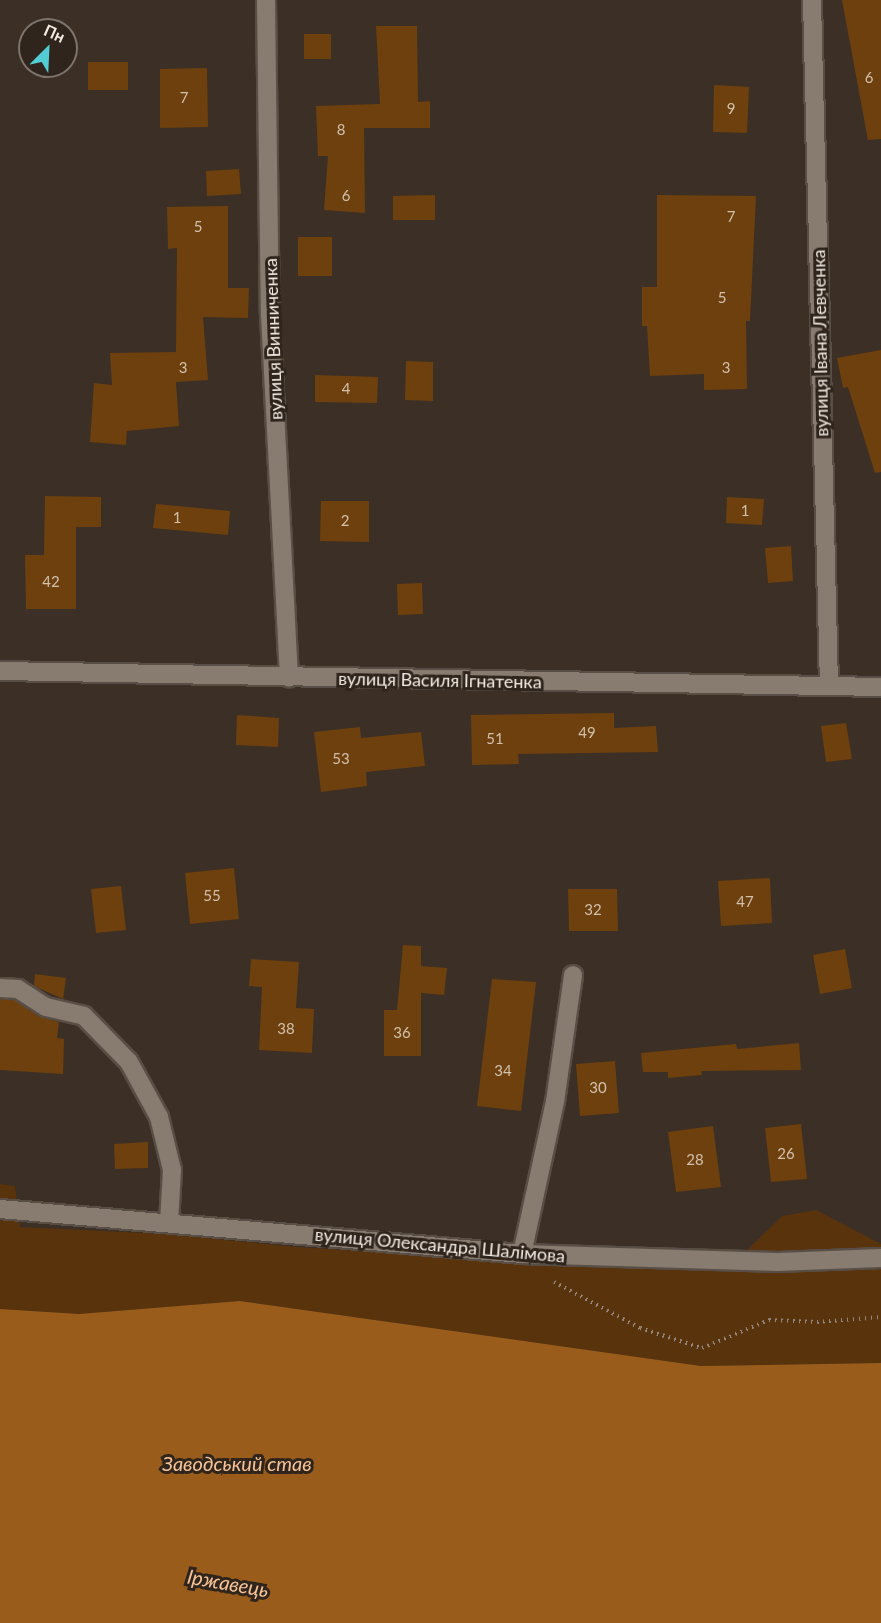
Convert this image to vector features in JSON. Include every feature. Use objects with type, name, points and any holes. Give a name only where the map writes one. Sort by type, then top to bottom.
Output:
[{"type":"street","name":"вулиця Винниченка","points":[[266,0],[270,315],[289,678]]},
{"type":"street","name":"вулиця Івана Левченка","points":[[812,0],[828,685]]},
{"type":"street","name":"вулиця Василя Ігнатенка","points":[[0,671],[881,687]]},
{"type":"street","points":[[522,1254],[555,1102],[573,975]]},
{"type":"street","points":[[0,988],[18,989],[46,1006],[84,1016],[129,1062],[159,1117],[172,1170],[169,1222]]},
{"type":"street","name":"вулиця Олександра Шалімова","points":[[0,1209],[522,1254],[778,1262],[881,1258]]},
{"type":"path","points":[[522,1254],[527,1265],[640,1328],[702,1348],[769,1320],[817,1322],[881,1317]]},
{"type":"shaded area","points":[[0,1184],[15,1186],[20,1227],[167,1234],[297,1247],[535,1262],[743,1254],[782,1216],[816,1210],[881,1244],[881,1363],[701,1366],[240,1301],[79,1314],[0,1309]]},
{"type":"water","name":"Заводський став","points":[[240,1301],[701,1366],[881,1363],[881,1623],[0,1623],[0,1309],[79,1314]]},
{"type":"building","points":[[842,0],[881,0],[881,139],[868,140]]},
{"type":"building","points":[[376,26],[417,26],[418,102],[430,101],[430,128],[364,128],[365,213],[324,210],[328,156],[318,156],[316,106],[380,104]]},
{"type":"building","points":[[304,34],[331,34],[331,59],[304,59]]},
{"type":"building","points":[[88,62],[128,62],[128,90],[88,90]]},
{"type":"building","points":[[207,68],[208,127],[160,128],[160,69]]},
{"type":"building","points":[[714,85],[749,87],[747,133],[713,132]]},
{"type":"building","points":[[239,169],[241,194],[207,196],[206,171]]},
{"type":"building","points":[[435,195],[435,220],[393,220],[393,196]]},
{"type":"building","points":[[657,195],[756,196],[750,321],[746,321],[747,389],[704,390],[704,374],[650,376],[647,326],[642,326],[642,287],[657,287]]},
{"type":"building","points":[[228,206],[228,288],[249,288],[248,318],[203,317],[208,380],[176,382],[179,426],[127,431],[126,445],[90,442],[94,383],[112,385],[110,353],[176,352],[177,248],[168,249],[167,207]]},
{"type":"building","points":[[298,237],[332,237],[332,276],[298,276]]},
{"type":"building","points":[[881,350],[881,472],[875,473],[848,387],[843,388],[837,358]]},
{"type":"building","points":[[406,361],[433,362],[433,401],[405,400]]},
{"type":"building","points":[[315,375],[378,377],[377,403],[315,402]]},
{"type":"building","points":[[45,496],[101,497],[101,527],[76,527],[76,609],[26,609],[25,555],[44,555]]},
{"type":"building","points":[[727,497],[764,499],[762,525],[726,523]]},
{"type":"building","points":[[321,501],[369,501],[369,542],[320,541]]},
{"type":"building","points":[[156,504],[230,511],[228,535],[153,528]]},
{"type":"building","points":[[791,546],[793,581],[768,583],[765,548]]},
{"type":"building","points":[[422,583],[423,614],[398,615],[397,584]]},
{"type":"building","points":[[614,713],[614,728],[656,726],[658,752],[518,754],[519,764],[472,765],[471,715]]},
{"type":"building","points":[[237,715],[279,718],[278,747],[236,745]]},
{"type":"building","points":[[846,723],[852,759],[826,762],[821,726]]},
{"type":"building","points":[[360,727],[361,738],[421,732],[425,766],[366,772],[367,786],[321,792],[314,732]]},
{"type":"building","points":[[234,868],[239,919],[190,924],[185,873]]},
{"type":"building","points":[[770,878],[772,923],[721,926],[718,881]]},
{"type":"building","points":[[121,886],[126,930],[96,933],[91,889]]},
{"type":"building","points":[[568,889],[617,889],[618,931],[569,931]]},
{"type":"building","points":[[403,945],[421,946],[421,966],[447,968],[444,995],[421,993],[421,1056],[384,1056],[384,1010],[397,1010]]},
{"type":"building","points":[[845,949],[852,988],[820,994],[813,955]]},
{"type":"building","points":[[251,959],[299,962],[296,1008],[314,1009],[312,1053],[259,1050],[262,987],[249,986]]},
{"type":"building","points":[[35,974],[66,978],[63,999],[34,986]]},
{"type":"building","points":[[492,979],[536,982],[521,1111],[477,1106]]},
{"type":"building","points":[[0,999],[14,1000],[40,1017],[59,1022],[57,1038],[64,1039],[63,1074],[0,1070]]},
{"type":"building","points":[[799,1043],[801,1070],[701,1071],[702,1075],[668,1078],[668,1072],[643,1072],[641,1053],[736,1044],[737,1049]]},
{"type":"building","points":[[615,1061],[619,1113],[580,1116],[576,1064]]},
{"type":"building","points":[[801,1124],[807,1179],[771,1182],[765,1128]]},
{"type":"building","points":[[713,1126],[721,1187],[676,1192],[668,1132]]},
{"type":"building","points":[[148,1142],[148,1168],[115,1169],[114,1144]]},
{"type":"water label","name":"Іржавець","points":[[228,1583]]}]
